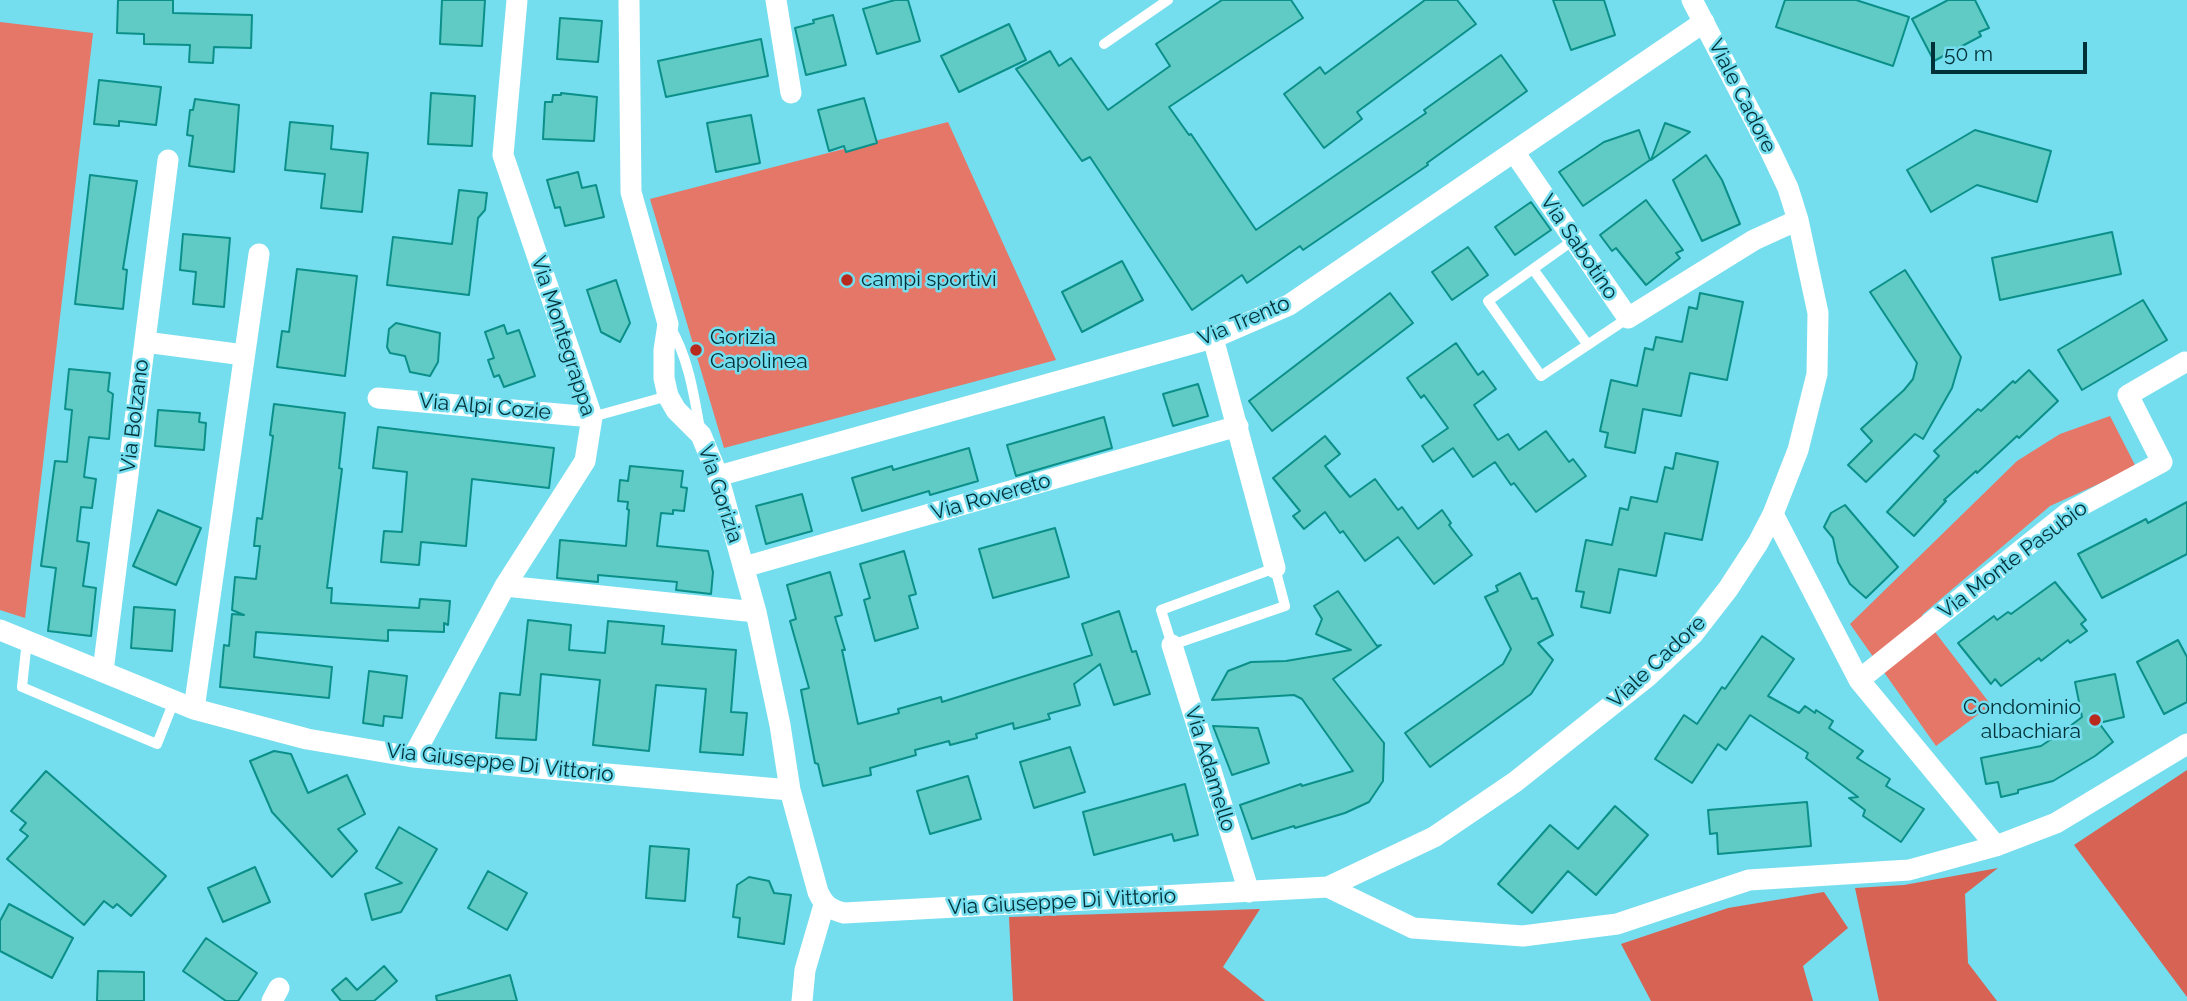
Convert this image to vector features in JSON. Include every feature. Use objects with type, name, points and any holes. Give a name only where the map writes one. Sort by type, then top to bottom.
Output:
[{"type":"street","name":"Via Montegrappa","points":[[413,757],[505,586],[585,461],[592,417],[503,155],[517,0]]},
{"type":"street","points":[[629,0],[631,192],[668,324],[663,363],[668,396]]},
{"type":"street","points":[[776,0],[791,93]]},
{"type":"street","name":"Viale Cadore","points":[[1328,887],[1434,837],[1516,782],[1647,677],[1693,634],[1728,589],[1773,514],[1798,450],[1817,374],[1818,313],[1798,220],[1788,188],[1692,0]]},
{"type":"street","name":"Via Trento","points":[[718,476],[1213,338],[1289,305],[1704,22]]},
{"type":"street","name":"Via Sabotino","points":[[1514,152],[1628,318],[1754,240],[1798,220]]},
{"type":"street","name":"Via Bolzano","points":[[103,671],[168,160]]},
{"type":"street","points":[[194,709],[259,254]]},
{"type":"street","points":[[1213,338],[1275,568]]},
{"type":"street","points":[[145,342],[244,355]]},
{"type":"street","name":"Via Monte Pasubio","points":[[1859,680],[2069,512],[2162,462],[2127,395],[2185,362]]},
{"type":"street","name":"Via Gorizia","points":[[668,396],[676,410],[701,435],[718,476],[755,612],[780,725],[790,790]]},
{"type":"street","name":"Via Alpi Cozie","points":[[378,398],[592,417]]},
{"type":"street","name":"Via Rovereto","points":[[744,567],[1238,426]]},
{"type":"street","points":[[1773,514],[1859,680],[1996,846]]},
{"type":"street","points":[[505,586],[755,612]]},
{"type":"street","name":"Via Giuseppe Di Vittorio","points":[[0,630],[194,709],[307,739],[413,757],[790,790]]},
{"type":"street","name":"Via Adamello","points":[[1172,645],[1249,892]]},
{"type":"street","name":"Via Giuseppe Di Vittorio","points":[[824,905],[844,913],[1328,887],[1413,928],[1523,936],[1617,924],[1749,880],[1909,870],[1996,846],[2056,823],[2187,744]]},
{"type":"street","points":[[790,790],[824,905],[805,970],[802,1001]]},
{"type":"lane","points":[[1104,44],[1168,0]]},
{"type":"lane","points":[[1574,239],[1488,301],[1541,376],[1628,318]]},
{"type":"lane","points":[[1533,269],[1588,345]]},
{"type":"lane","points":[[668,324],[678,340],[696,404],[701,435]]},
{"type":"lane","points":[[592,417],[668,396]]},
{"type":"lane","points":[[1275,568],[1285,606],[1172,645],[1161,610],[1275,568]]},
{"type":"lane","points":[[27,640],[22,687],[157,744],[174,701]]},
{"type":"shaded area","points":[[0,22],[93,33],[25,618],[0,610]]},
{"type":"shaded area","name":"campi sportivi","points":[[948,122],[1056,360],[724,448],[650,199]]},
{"type":"shaded area","points":[[2110,416],[2136,467],[2050,506],[1922,615],[1991,705],[1936,746],[1850,624],[2017,461],[2060,434]]},
{"type":"shaded area","points":[[2187,770],[2187,997],[2074,845]]},
{"type":"shaded area","points":[[1998,868],[1965,894],[1968,963],[1997,1001],[1879,1001],[1855,888],[1904,885]]},
{"type":"shaded area","points":[[1824,892],[1848,928],[1803,966],[1813,1001],[1651,1001],[1621,944],[1728,908]]},
{"type":"shaded area","points":[[1260,909],[1223,967],[1265,1001],[1013,1001],[1009,917]]},
{"type":"building","points":[[118,0],[173,0],[173,13],[252,15],[251,48],[214,47],[213,63],[189,62],[190,45],[144,44],[144,34],[117,33]]},
{"type":"building","points":[[442,0],[485,0],[482,46],[440,44]]},
{"type":"building","points":[[895,0],[908,0],[920,41],[877,54],[863,9]]},
{"type":"building","points":[[1222,0],[1291,0],[1303,18],[1169,107],[1189,135],[1191,134],[1256,230],[1426,113],[1424,110],[1501,55],[1527,91],[1427,163],[1428,165],[1303,250],[1300,246],[1247,283],[1242,275],[1192,310],[1090,157],[1082,161],[1016,69],[1050,51],[1059,66],[1071,58],[1108,110],[1170,66],[1156,44]]},
{"type":"building","points":[[1425,0],[1457,0],[1476,24],[1357,112],[1362,119],[1324,148],[1284,94],[1320,67],[1325,74]]},
{"type":"building","points":[[1553,0],[1604,0],[1615,35],[1571,50]]},
{"type":"building","points":[[1785,0],[1856,0],[1909,17],[1893,66],[1776,27]]},
{"type":"building","points":[[1948,0],[1975,0],[1989,28],[1979,32],[1981,36],[1934,61],[1912,19]]},
{"type":"building","points":[[833,15],[846,65],[806,75],[795,28]]},
{"type":"building","points":[[560,18],[602,21],[598,62],[557,59]]},
{"type":"building","points":[[1009,24],[1026,60],[959,92],[941,56]]},
{"type":"building","points":[[761,39],[768,76],[666,97],[658,61]]},
{"type":"building","points":[[99,80],[161,87],[156,125],[119,121],[119,126],[94,124]]},
{"type":"building","points":[[431,93],[475,96],[472,146],[428,144]]},
{"type":"building","points":[[561,93],[597,97],[594,141],[543,139],[545,102],[552,102],[553,95]]},
{"type":"building","points":[[864,98],[877,143],[846,152],[844,146],[829,151],[818,110]]},
{"type":"building","points":[[195,99],[239,105],[234,172],[189,166],[193,136],[187,135],[190,110],[193,110]]},
{"type":"building","points":[[751,115],[760,163],[716,172],[707,123]]},
{"type":"building","points":[[290,122],[333,126],[331,149],[368,153],[362,212],[321,208],[325,174],[285,170]]},
{"type":"building","points":[[1665,123],[1690,132],[1651,160]]},
{"type":"building","points":[[1639,130],[1650,160],[1583,206],[1559,172],[1604,142]]},
{"type":"building","points":[[1975,130],[2051,151],[2037,202],[1977,185],[1931,212],[1907,170]]},
{"type":"building","points":[[1706,155],[1722,180],[1740,224],[1702,241],[1673,180]]},
{"type":"building","points":[[578,172],[582,188],[596,185],[604,217],[565,226],[560,207],[555,208],[547,180]]},
{"type":"building","points":[[90,175],[137,181],[123,269],[127,270],[123,309],[75,304]]},
{"type":"building","points":[[459,190],[487,193],[485,210],[478,218],[469,295],[387,285],[393,237],[452,244]]},
{"type":"building","points":[[1646,200],[1683,250],[1676,253],[1680,258],[1646,285],[1616,248],[1612,251],[1600,235]]},
{"type":"building","points":[[1531,202],[1551,230],[1515,255],[1495,227]]},
{"type":"building","points":[[2112,232],[2121,274],[2000,300],[1992,258]]},
{"type":"building","points":[[183,234],[230,238],[224,307],[193,304],[196,272],[180,270]]},
{"type":"building","points":[[1468,247],[1488,275],[1452,300],[1432,272]]},
{"type":"building","points":[[1122,261],[1143,300],[1082,332],[1062,292]]},
{"type":"building","points":[[297,269],[357,276],[345,376],[277,367],[282,331],[289,332]]},
{"type":"building","points":[[1905,270],[1961,357],[1952,388],[1923,439],[1915,434],[1866,482],[1848,465],[1872,441],[1861,429],[1904,390],[1913,379],[1917,363],[1870,292]]},
{"type":"building","points":[[616,280],[630,323],[620,342],[601,332],[587,290]]},
{"type":"building","points":[[1390,293],[1413,323],[1272,431],[1249,401]]},
{"type":"building","points":[[1700,293],[1743,302],[1727,380],[1690,373],[1681,416],[1643,409],[1635,453],[1605,447],[1608,433],[1600,431],[1611,380],[1637,386],[1645,348],[1653,350],[1656,337],[1682,342],[1689,307],[1697,309]]},
{"type":"building","points":[[2143,300],[2167,340],[2082,390],[2058,350]]},
{"type":"building","points":[[396,323],[440,333],[438,362],[430,376],[410,372],[405,356],[390,353],[387,347],[389,329]]},
{"type":"building","points":[[504,325],[507,334],[519,330],[535,376],[504,387],[499,375],[494,377],[488,360],[494,358],[485,332]]},
{"type":"building","points":[[1456,343],[1478,375],[1483,371],[1496,389],[1474,405],[1498,440],[1508,434],[1519,450],[1546,431],[1569,462],[1573,459],[1586,476],[1536,512],[1514,483],[1511,485],[1495,462],[1473,477],[1453,448],[1433,462],[1422,446],[1448,428],[1424,395],[1421,398],[1407,378]]},
{"type":"building","points":[[69,369],[110,373],[108,391],[113,394],[109,439],[89,437],[84,477],[96,479],[92,508],[81,507],[77,541],[89,543],[83,586],[96,588],[91,636],[48,631],[56,568],[41,566],[55,461],[67,462],[72,410],[65,409]]},
{"type":"building","points":[[2029,370],[2058,401],[2019,438],[2017,436],[1944,500],[1946,501],[1914,536],[1887,512],[1939,456],[1934,451],[1978,409],[1981,411]]},
{"type":"building","points":[[1198,384],[1208,416],[1173,426],[1163,394]]},
{"type":"building","points":[[274,404],[345,413],[339,468],[342,469],[327,588],[332,588],[331,603],[419,608],[420,599],[450,601],[448,625],[444,623],[444,632],[388,630],[388,641],[256,632],[254,657],[332,667],[329,698],[220,687],[224,645],[229,646],[232,614],[244,615],[232,610],[235,577],[256,579],[260,546],[254,546],[257,518],[262,519],[273,436],[270,435]]},
{"type":"building","points":[[158,410],[200,413],[199,422],[206,423],[204,450],[155,446]]},
{"type":"building","points":[[1104,417],[1112,448],[1016,476],[1007,445]]},
{"type":"building","points":[[378,427],[554,448],[549,488],[472,479],[466,546],[421,542],[419,565],[381,562],[384,531],[402,532],[407,472],[373,468]]},
{"type":"building","points":[[1325,436],[1340,454],[1325,466],[1350,497],[1375,479],[1398,510],[1402,507],[1418,529],[1442,510],[1451,523],[1449,525],[1472,555],[1434,584],[1398,537],[1365,561],[1325,512],[1304,529],[1293,516],[1300,511],[1273,478]]},
{"type":"building","points":[[969,448],[978,481],[930,495],[929,491],[862,511],[852,478],[892,466],[893,470]]},
{"type":"building","points":[[1676,453],[1718,462],[1702,540],[1665,533],[1656,576],[1619,569],[1610,613],[1581,607],[1584,592],[1576,591],[1586,540],[1612,545],[1620,508],[1628,510],[1631,497],[1657,502],[1665,467],[1673,469]]},
{"type":"building","points":[[630,466],[683,471],[681,487],[687,488],[684,511],[661,513],[657,546],[708,551],[713,572],[711,594],[676,590],[677,582],[598,575],[598,582],[557,578],[560,540],[626,546],[628,502],[618,501],[620,480],[628,481]]},
{"type":"building","points":[[802,494],[812,531],[766,544],[756,506]]},
{"type":"building","points":[[2187,502],[2187,554],[2102,598],[2078,554],[2146,519],[2148,523]]},
{"type":"building","points":[[1845,505],[1898,567],[1866,598],[1850,584],[1838,562],[1833,538],[1824,527],[1831,513]]},
{"type":"building","points":[[158,510],[201,528],[176,585],[133,566]]},
{"type":"building","points":[[1055,528],[1069,577],[993,598],[979,549]]},
{"type":"building","points":[[904,551],[916,594],[909,596],[918,628],[875,641],[864,600],[870,598],[860,564]]},
{"type":"building","points":[[830,572],[842,615],[835,617],[845,650],[842,650],[858,724],[899,713],[898,709],[941,697],[942,702],[1092,655],[1082,624],[1119,611],[1132,652],[1136,651],[1150,694],[1114,705],[1100,664],[1074,684],[1080,705],[1048,714],[1050,719],[1014,729],[1013,723],[976,734],[977,738],[950,745],[949,741],[915,750],[916,755],[870,768],[871,775],[823,786],[818,764],[815,763],[801,690],[809,688],[790,621],[796,619],[787,585]]},
{"type":"building","points":[[1520,573],[1532,599],[1537,598],[1553,635],[1538,643],[1553,660],[1531,694],[1430,767],[1405,733],[1503,664],[1511,649],[1485,597],[1498,591],[1496,586]]},
{"type":"building","points":[[2055,582],[2086,620],[2081,624],[2087,631],[2070,643],[2068,640],[2041,661],[2039,658],[2001,686],[1995,679],[1991,684],[1958,643],[1994,616],[1997,620],[2008,612],[2011,614]]},
{"type":"building","points":[[1338,591],[1377,646],[1381,645],[1333,679],[1384,743],[1383,781],[1369,802],[1345,813],[1252,839],[1240,805],[1301,784],[1302,786],[1353,771],[1302,699],[1294,695],[1212,700],[1228,671],[1251,662],[1286,661],[1351,650],[1316,634],[1322,619],[1314,606]]},
{"type":"building","points":[[134,607],[175,610],[172,651],[131,648]]},
{"type":"building","points":[[528,620],[571,625],[569,650],[605,653],[608,621],[664,626],[662,644],[736,650],[731,712],[747,713],[743,755],[700,752],[706,689],[656,685],[649,751],[593,745],[600,680],[541,674],[536,740],[496,738],[500,693],[520,695]]},
{"type":"building","points":[[1762,636],[1794,659],[1768,696],[1799,713],[1805,706],[1833,721],[1829,728],[1863,751],[1857,758],[1890,779],[1886,786],[1924,809],[1901,842],[1863,816],[1865,810],[1849,798],[1858,797],[1806,758],[1808,753],[1750,715],[1726,750],[1718,744],[1692,783],[1655,759],[1684,715],[1697,724]]},
{"type":"building","points":[[2178,640],[2187,657],[2187,702],[2164,714],[2137,662]]},
{"type":"building","points":[[369,671],[407,676],[402,718],[384,716],[383,726],[363,723]]},
{"type":"building","points":[[2115,674],[2124,717],[2099,723],[2113,742],[2053,781],[2018,790],[2018,793],[2001,797],[1998,782],[1986,784],[1981,758],[2041,746],[2082,717],[2075,682]]},
{"type":"building","points":[[1213,726],[1258,728],[1269,763],[1232,775]]},
{"type":"building","points":[[1070,747],[1085,792],[1034,808],[1020,762]]},
{"type":"building","points":[[274,751],[291,754],[308,793],[347,775],[365,814],[338,829],[357,851],[332,877],[272,812],[250,761]]},
{"type":"building","points":[[46,771],[166,876],[131,916],[117,904],[113,908],[104,901],[84,925],[7,859],[28,836],[20,830],[26,823],[11,811]]},
{"type":"building","points":[[968,776],[981,819],[930,834],[917,791]]},
{"type":"building","points":[[1185,784],[1198,835],[1174,841],[1172,834],[1094,855],[1083,812]]},
{"type":"building","points":[[1807,802],[1811,846],[1718,854],[1717,833],[1710,834],[1708,810]]},
{"type":"building","points":[[1615,806],[1648,835],[1596,895],[1568,871],[1532,913],[1498,884],[1550,825],[1578,849]]},
{"type":"building","points":[[399,827],[437,849],[401,912],[372,920],[365,894],[402,883],[376,868]]},
{"type":"building","points":[[650,846],[689,849],[685,901],[646,898]]},
{"type":"building","points":[[255,867],[270,902],[223,922],[208,888]]},
{"type":"building","points":[[488,871],[527,893],[507,930],[468,908]]},
{"type":"building","points":[[749,877],[769,881],[774,893],[791,895],[784,944],[738,937],[740,918],[733,917],[737,885]]},
{"type":"building","points":[[9,904],[73,938],[52,978],[0,951],[0,921]]},
{"type":"building","points":[[206,938],[257,973],[238,1001],[226,1001],[183,971]]},
{"type":"building","points":[[384,966],[397,981],[374,1001],[341,1001],[332,990],[346,978],[357,990]]},
{"type":"building","points":[[98,971],[144,972],[144,1001],[97,1001]]},
{"type":"building","points":[[510,975],[517,1001],[437,1001],[436,996]]},
{"type":"place","name":"campi sportivi","points":[[847,280]]},
{"type":"place","name":"Gorizia Capolinea","points":[[696,350]]},
{"type":"place","name":"Condominio albachiara","points":[[2095,720]]}]
